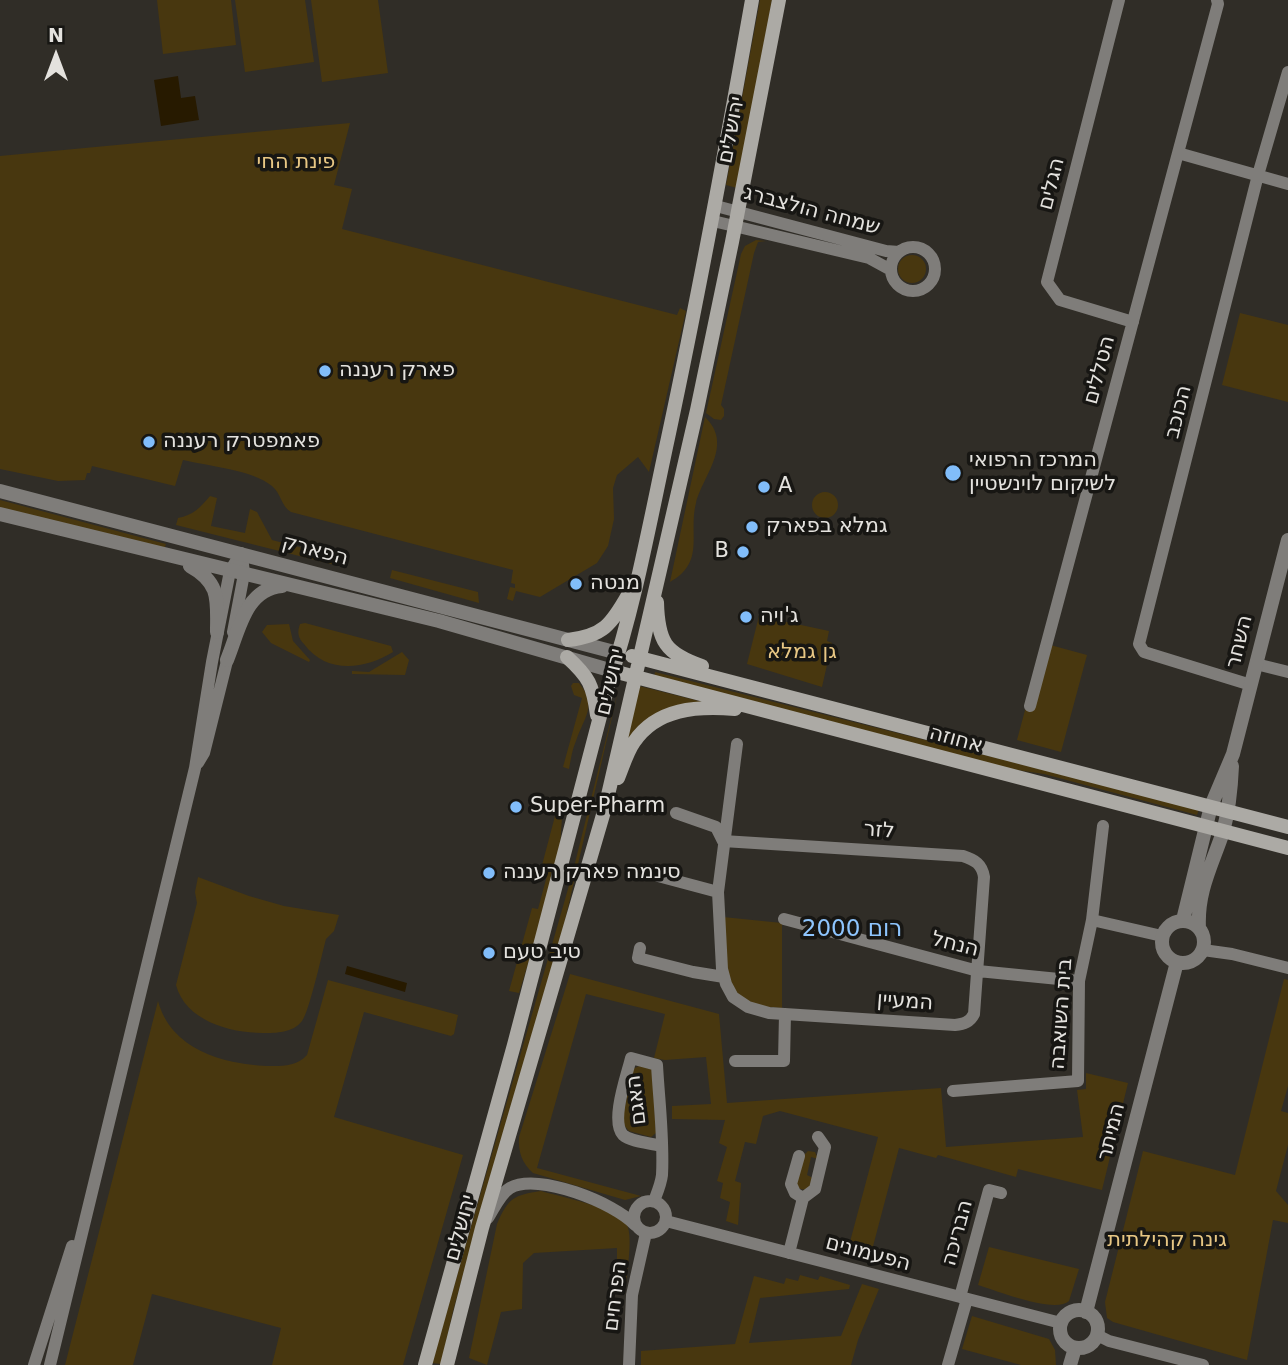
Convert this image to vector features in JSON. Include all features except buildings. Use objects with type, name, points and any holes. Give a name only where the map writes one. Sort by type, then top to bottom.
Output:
[{"type":"main road","name":"ירושלים","points":[[425,1365],[514,1045],[637,578],[716,206],[752,0]]},
{"type":"main road","name":"ירושלים","points":[[447,1365],[482,1228],[605,808],[696,410],[737,219],[779,0]]},
{"type":"main road","points":[[568,640],[590,637],[607,626],[637,578]]},
{"type":"main road","points":[[657,581],[658,624],[671,651],[686,661],[789,697]]},
{"type":"main road","name":"אחוזה","points":[[618,653],[1288,827]]},
{"type":"main road","points":[[567,657],[585,673],[593,688],[598,725]]},
{"type":"main road","name":"אחוזה","points":[[613,671],[1288,848]]},
{"type":"main road","points":[[605,808],[633,743],[660,718],[681,710],[713,708],[793,719]]},
{"type":"street","name":"הגלים","points":[[1119,0],[1046,282],[1060,300],[1133,322]]},
{"type":"street","points":[[1217,0],[1178,153],[1288,184]]},
{"type":"street","name":"הכוכב","points":[[1251,685],[1144,652],[1139,644],[1258,175],[1288,72]]},
{"type":"street","name":"הטללים","points":[[1030,706],[1178,153]]},
{"type":"street","name":"שמחה הולצברג","points":[[716,206],[737,219],[869,258],[891,270]]},
{"type":"street","name":"שמחה הולצברג","points":[[713,221],[737,219],[899,252]]},
{"type":"street","points":[[914,247],[927,253],[934,266],[931,281],[919,290],[906,290],[895,282],[891,270],[894,257],[899,252],[914,247]]},
{"type":"street","name":"הפארק","points":[[0,491],[618,653]]},
{"type":"street","name":"הפארק","points":[[0,514],[439,621],[613,671]]},
{"type":"street","name":"השחר","points":[[1211,806],[1233,754],[1288,540]]},
{"type":"street","points":[[50,1365],[195,768],[217,632],[242,553]]},
{"type":"street","points":[[176,559],[196,569],[212,583],[216,591],[217,632]]},
{"type":"street","points":[[195,768],[204,753],[227,660],[237,573]]},
{"type":"street","points":[[227,660],[251,601],[261,591],[295,586]]},
{"type":"street","points":[[1256,664],[1288,672]]},
{"type":"street","points":[[640,948],[638,958],[724,977],[718,892],[737,744]]},
{"type":"street","name":"השחר","points":[[1227,811],[1231,800],[1233,754]]},
{"type":"street","points":[[1183,920],[1211,806]]},
{"type":"street","points":[[1199,928],[1183,920],[1170,925],[1162,936],[1164,952],[1177,962],[1183,963],[1195,959],[1202,950],[1204,942],[1199,928],[1198,909],[1227,811]]},
{"type":"street","points":[[676,813],[716,828],[723,841]]},
{"type":"street","name":"בית השואבה","points":[[953,1090],[1078,1081],[1080,981],[1092,920],[1103,826]]},
{"type":"street","name":"לזר","points":[[723,841],[963,856],[973,859],[983,870],[984,877],[978,971]]},
{"type":"street","points":[[658,876],[718,892]]},
{"type":"street","name":"הנחל","points":[[784,919],[978,971],[1080,981]]},
{"type":"street","points":[[1092,920],[1162,936]]},
{"type":"street","points":[[1202,950],[1232,954],[1288,968]]},
{"type":"street","name":"המיתר","points":[[1086,1312],[1177,962]]},
{"type":"street","name":"המעיין","points":[[724,977],[733,997],[748,1007],[769,1013],[962,1024],[972,1019],[974,1014],[978,971]]},
{"type":"street","points":[[735,1061],[784,1061],[785,1014]]},
{"type":"street","name":"האגם","points":[[654,1202],[662,1177],[661,1146],[657,1065],[631,1058],[617,1114],[620,1128],[627,1137],[661,1146]]},
{"type":"street","points":[[789,1253],[803,1198],[815,1189],[825,1147],[818,1137]]},
{"type":"street","points":[[799,1156],[791,1184],[795,1193],[803,1198]]},
{"type":"street","points":[[34,1365],[94,1182]]},
{"type":"street","points":[[482,1228],[498,1201],[509,1189],[529,1183],[545,1184],[617,1210],[640,1229],[655,1233],[666,1221],[663,1207],[654,1202],[642,1203],[636,1209],[634,1220],[640,1229]]},
{"type":"street","name":"הבריכה","points":[[964,1298],[989,1190],[1001,1193]]},
{"type":"street","name":"הפעמונים","points":[[666,1221],[1061,1323]]},
{"type":"street","name":"הפרחים","points":[[629,1365],[632,1295],[640,1229]]},
{"type":"street","points":[[948,1365],[964,1298]]},
{"type":"street","points":[[1074,1311],[1086,1312],[1095,1319],[1097,1335],[1086,1347],[1075,1348],[1061,1336],[1061,1323],[1074,1311]]},
{"type":"street","points":[[1097,1335],[1109,1341],[1203,1365]]},
{"type":"street","points":[[1070,1365],[1075,1348]]},
{"type":"green space","points":[[157,0],[231,0],[236,45],[163,54]]},
{"type":"green space","points":[[235,0],[305,0],[314,62],[245,72]]},
{"type":"green space","points":[[311,0],[378,0],[388,73],[322,82]]},
{"type":"green space","points":[[760,0],[772,0],[737,188],[726,185]]},
{"type":"green space","name":"פארק רעננה","points":[[350,123],[334,185],[352,189],[342,229],[677,315],[680,308],[686,311],[649,472],[638,457],[617,475],[613,488],[614,519],[608,546],[597,563],[540,597],[516,591],[513,601],[507,599],[510,587],[515,588],[515,584],[511,583],[513,570],[291,512],[272,486],[254,476],[230,469],[183,460],[175,486],[92,466],[85,480],[58,481],[0,469],[0,156]]},
{"type":"green space","points":[[756,240],[766,241],[758,242],[754,253],[721,405],[724,416],[721,420],[714,419],[706,413],[741,254],[745,246]]},
{"type":"green space","points":[[912,255],[922,259],[926,269],[922,279],[912,283],[902,279],[898,269],[902,259]]},
{"type":"green space","points":[[1240,313],[1288,325],[1288,402],[1222,385]]},
{"type":"green space","points":[[705,417],[717,438],[717,449],[696,503],[692,556],[688,566],[670,582]]},
{"type":"green space","points":[[825,492],[834,496],[838,505],[834,514],[825,518],[816,514],[812,505],[816,496]]},
{"type":"green space","points":[[210,496],[217,498],[211,526],[245,533],[250,509],[257,512],[272,540],[341,558],[339,566],[176,525],[178,518],[196,510]]},
{"type":"green space","points":[[0,500],[166,544],[163,552],[0,511]]},
{"type":"green space","points":[[392,570],[478,592],[479,603],[390,578]]},
{"type":"green space","name":"גן גמלא","points":[[759,616],[829,631],[827,641],[832,643],[822,687],[747,664]]},
{"type":"green space","points":[[305,623],[391,646],[393,652],[370,663],[346,666],[334,664],[313,654],[302,642],[299,630],[300,624]]},
{"type":"green space","points":[[289,624],[293,641],[309,662],[271,643],[262,632],[267,625]]},
{"type":"green space","points":[[1043,643],[1087,655],[1061,752],[1017,740]]},
{"type":"green space","points":[[402,652],[409,660],[405,675],[352,674],[352,671],[369,672]]},
{"type":"green space","points":[[655,672],[1199,809],[1197,815],[1044,774],[1004,768],[654,678]]},
{"type":"green space","points":[[573,683],[579,683],[585,691],[589,705],[569,769],[563,767],[582,698],[574,695],[571,686]]},
{"type":"green space","points":[[639,686],[711,704],[690,705],[623,750]]},
{"type":"green space","points":[[619,687],[563,929],[488,1185],[441,1364],[432,1363],[572,875]]},
{"type":"green space","points":[[555,816],[562,817],[559,863],[519,993],[509,991],[532,908],[538,909],[548,872],[541,869]]},
{"type":"green space","points":[[198,877],[284,906],[339,915],[334,931],[326,939],[305,1016],[294,1028],[284,1032],[263,1033],[223,1027],[199,1016],[181,997],[176,985],[197,903],[195,892]]},
{"type":"green space","points":[[723,917],[782,923],[782,1008],[751,1003],[740,998],[731,988]]},
{"type":"green space","points":[[570,974],[719,1014],[727,1103],[941,1088],[946,1147],[1083,1137],[1077,1090],[1086,1089],[1086,1073],[1128,1083],[1102,1190],[1018,1169],[1016,1177],[938,1155],[936,1158],[899,1148],[872,1250],[862,1258],[847,1253],[878,1137],[780,1111],[763,1116],[756,1144],[745,1142],[735,1181],[741,1183],[738,1225],[726,1221],[730,1202],[720,1198],[723,1183],[717,1181],[727,1147],[719,1143],[725,1120],[672,1119],[672,1106],[711,1104],[706,1057],[665,1060],[654,1058],[665,1014],[586,994],[537,1168],[641,1196],[625,1200],[533,1173],[522,1157],[519,1137]]},
{"type":"green space","name":"גינה קהילתית","points":[[1284,979],[1288,980],[1288,1086],[1281,1111],[1288,1113],[1288,1145],[1276,1191],[1288,1205],[1288,1223],[1273,1220],[1247,1360],[1113,1322],[1107,1318],[1105,1302],[1143,1151],[1235,1175]]},
{"type":"green space","points":[[328,980],[458,1015],[454,1034],[451,1036],[364,1012],[334,1117],[463,1155],[403,1365],[272,1365],[281,1328],[152,1294],[133,1365],[65,1365],[158,1001],[174,1031],[200,1051],[233,1062],[283,1066],[298,1062],[307,1055]]},
{"type":"green space","points":[[641,1065],[652,1068],[656,1133],[651,1137],[629,1131],[622,1123],[631,1074],[633,1069]]},
{"type":"green space","points":[[808,1151],[815,1152],[818,1159],[811,1157],[807,1175],[813,1178],[808,1190],[800,1189],[796,1185],[803,1156]]},
{"type":"green space","points":[[541,1191],[600,1208],[612,1213],[627,1225],[630,1246],[626,1285],[617,1286],[617,1248],[534,1253],[523,1263],[522,1309],[501,1312],[487,1365],[469,1358],[497,1224],[513,1199]]},
{"type":"green space","points":[[989,1247],[1079,1269],[1069,1301],[1052,1305],[1039,1303],[978,1285]]},
{"type":"green space","points":[[800,1275],[818,1280],[820,1276],[850,1285],[849,1289],[760,1298],[749,1343],[841,1336],[862,1284],[879,1289],[851,1365],[641,1365],[641,1351],[735,1344],[754,1276],[784,1284],[786,1278],[798,1281]]},
{"type":"green space","points":[[972,1316],[1049,1339],[1055,1350],[1056,1365],[1021,1365],[962,1349]]},
{"type":"shaded area","points":[[178,76],[181,98],[195,96],[199,120],[161,126],[154,80]]},
{"type":"shaded area","points":[[347,966],[407,983],[405,992],[345,974]]},
{"type":"place","name":"פארק רעננה","points":[[325,371]]},
{"type":"place","name":"פאמפטרק רעננה","points":[[149,442]]},
{"type":"place","name":"המרכז הרפואי לשיקום לוינשטיין","points":[[953,473]]},
{"type":"place","name":"A","points":[[764,487]]},
{"type":"place","name":"גמלא בפארק","points":[[752,527]]},
{"type":"place","name":"B","points":[[743,552]]},
{"type":"place","name":"מנטה","points":[[576,584]]},
{"type":"place","name":"ג'ויה","points":[[746,617]]},
{"type":"place","name":"Super-Pharm","points":[[516,807]]},
{"type":"place","name":"סינמה פארק רעננה","points":[[489,873]]},
{"type":"place","name":"טיב טעם","points":[[489,953]]},
{"type":"district","name":"רום 2000","points":[[852,930]]},
{"type":"park label","name":"פינת החי","points":[[296,163]]}]
